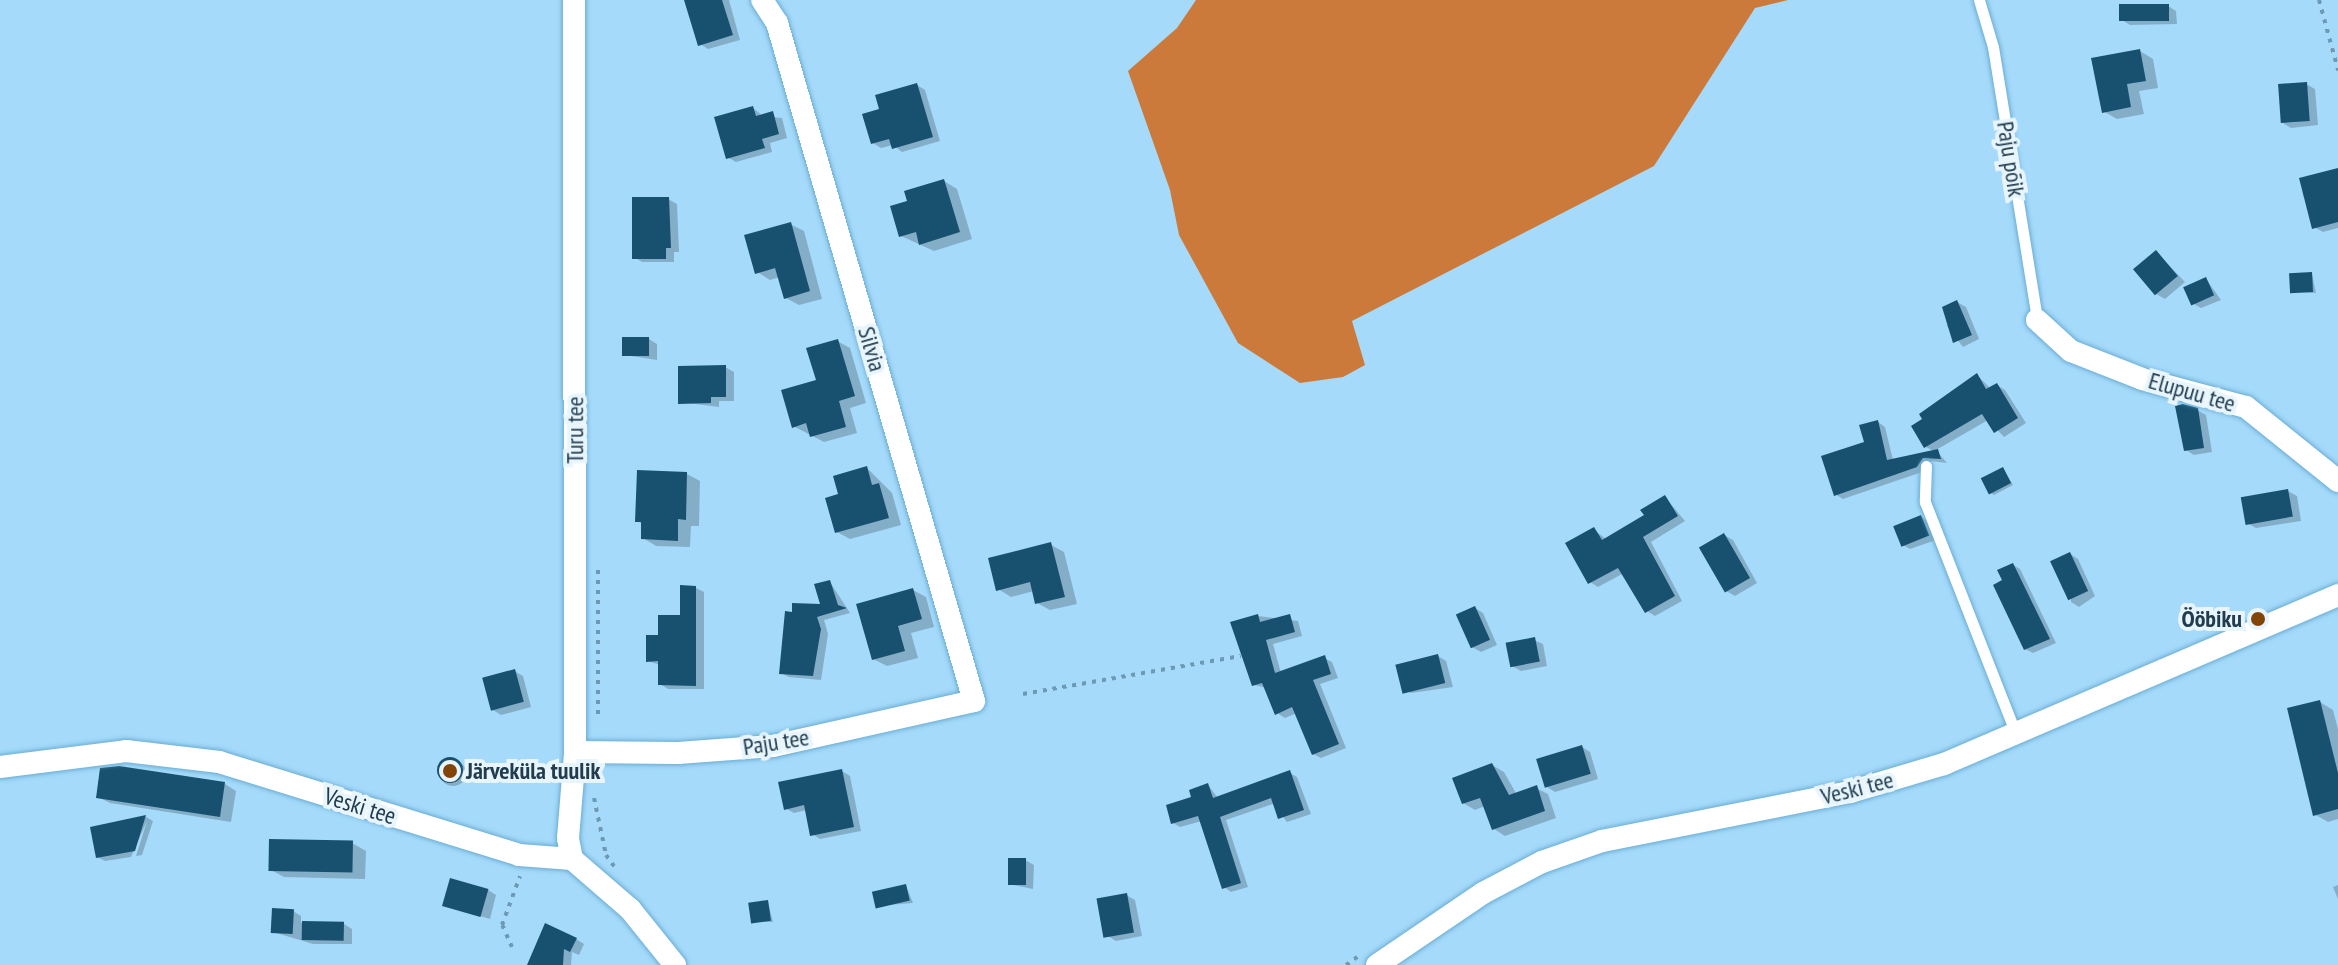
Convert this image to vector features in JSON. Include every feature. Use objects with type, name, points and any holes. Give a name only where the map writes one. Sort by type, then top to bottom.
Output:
[{"type":"street","name":"Turu tee","points":[[572,859],[568,838],[587,752],[574,0]]},
{"type":"street","name":"Silvia","points":[[762,0],[777,23],[974,701]]},
{"type":"street","name":"Elupuu tee","points":[[2037,320],[2071,351],[2142,379],[2246,407],[2338,481]]},
{"type":"street","name":"Veski tee","points":[[1373,957],[1542,862],[1602,841],[1850,792],[1944,764],[2338,595]]},
{"type":"street","name":"Paju tee","points":[[587,752],[773,746],[974,701]]},
{"type":"street","name":"Veski tee","points":[[0,767],[126,751],[219,762],[530,856],[572,859]]},
{"type":"street","points":[[572,859],[630,909],[675,965]]},
{"type":"lane","name":"Paju põik","points":[[1979,0],[1993,47],[2037,320]]},
{"type":"lane","points":[[1926,466],[1925,502],[2016,734]]},
{"type":"path","points":[[2319,0],[2338,70]]},
{"type":"path","points":[[587,752],[598,563]]},
{"type":"path","points":[[1023,694],[1241,656]]},
{"type":"path","points":[[594,795],[606,855],[619,873]]},
{"type":"path","points":[[512,947],[502,925],[506,903],[530,856]]},
{"type":"path","points":[[1346,965],[1373,957]]},
{"type":"shaded area","points":[[1196,0],[1788,0],[1755,8],[1654,166],[1352,321],[1365,365],[1343,377],[1300,383],[1238,343],[1179,235],[1170,190],[1128,71],[1177,28]]},
{"type":"building","points":[[684,0],[722,0],[733,35],[698,46]]},
{"type":"building","points":[[2119,4],[2169,4],[2169,21],[2119,21]]},
{"type":"building","points":[[2140,49],[2146,81],[2127,84],[2131,107],[2102,113],[2091,58]]},
{"type":"building","points":[[2307,82],[2310,121],[2281,123],[2278,84]]},
{"type":"building","points":[[917,83],[933,137],[892,149],[889,139],[871,144],[862,114],[879,109],[875,95]]},
{"type":"building","points":[[753,106],[756,116],[773,111],[779,134],[762,139],[765,148],[726,159],[714,117]]},
{"type":"building","points":[[2338,168],[2338,222],[2312,229],[2299,178]]},
{"type":"building","points":[[944,179],[960,232],[919,245],[916,232],[899,237],[890,206],[907,201],[904,191]]},
{"type":"building","points":[[632,197],[669,197],[671,248],[666,248],[666,259],[632,259]]},
{"type":"building","points":[[791,222],[810,291],[784,299],[775,268],[755,274],[744,235]]},
{"type":"building","points":[[2156,250],[2178,276],[2155,295],[2133,269]]},
{"type":"building","points":[[2312,272],[2313,292],[2290,293],[2289,273]]},
{"type":"building","points":[[2206,277],[2214,295],[2191,305],[2183,287]]},
{"type":"building","points":[[1957,300],[1972,335],[1953,343],[1942,307]]},
{"type":"building","points":[[622,337],[649,337],[649,356],[622,356]]},
{"type":"building","points":[[838,339],[855,396],[839,401],[846,427],[810,437],[806,423],[792,428],[781,390],[816,380],[806,348]]},
{"type":"building","points":[[726,365],[726,397],[711,397],[711,403],[678,404],[678,366]]},
{"type":"building","points":[[1977,373],[1986,389],[1997,383],[2018,418],[1994,433],[1982,414],[1924,448],[1911,426],[1922,419],[1919,414]]},
{"type":"building","points":[[2183,404],[2198,408],[2204,448],[2184,451],[2175,406]]},
{"type":"building","points":[[1878,420],[1887,460],[1938,449],[1941,459],[1923,458],[1917,467],[1834,496],[1821,456],[1864,442],[1859,425]]},
{"type":"building","points":[[867,466],[872,485],[879,483],[889,518],[835,533],[825,498],[838,494],[833,476]]},
{"type":"building","points":[[2003,467],[2011,483],[1989,494],[1981,478]]},
{"type":"building","points":[[637,470],[687,472],[686,520],[678,519],[678,541],[641,539],[641,522],[635,522]]},
{"type":"building","points":[[2288,489],[2293,517],[2246,525],[2241,497]]},
{"type":"building","points":[[1665,495],[1678,516],[1643,537],[1675,596],[1645,613],[1618,568],[1588,584],[1565,543],[1594,527],[1602,540],[1644,515],[1640,510]]},
{"type":"building","points":[[1921,515],[1929,535],[1901,547],[1893,526]]},
{"type":"building","points":[[1724,533],[1750,578],[1725,593],[1699,548]]},
{"type":"building","points":[[1051,542],[1065,597],[1035,604],[1030,582],[996,591],[988,558]]},
{"type":"building","points":[[2070,552],[2088,591],[2068,600],[2050,561]]},
{"type":"building","points":[[2013,563],[2050,639],[2024,650],[1993,585],[2002,580],[1997,570]]},
{"type":"building","points":[[830,580],[838,605],[847,608],[817,617],[821,629],[813,676],[779,674],[785,611],[792,612],[792,603],[820,604],[814,584]]},
{"type":"building","points":[[680,585],[696,586],[696,686],[658,685],[658,661],[646,662],[646,635],[658,635],[658,615],[680,615]]},
{"type":"building","points":[[913,588],[922,619],[898,626],[905,651],[872,660],[856,604]]},
{"type":"building","points":[[1475,606],[1490,640],[1471,648],[1456,615]]},
{"type":"building","points":[[1258,614],[1260,622],[1290,614],[1295,632],[1266,640],[1275,673],[1325,655],[1331,674],[1313,680],[1339,744],[1312,755],[1292,707],[1275,715],[1262,683],[1252,686],[1230,622]]},
{"type":"building","points":[[1535,637],[1540,662],[1510,667],[1506,643]]},
{"type":"building","points":[[1438,654],[1445,683],[1403,694],[1395,665]]},
{"type":"building","points":[[515,669],[524,702],[491,711],[482,678]]},
{"type":"building","points":[[2320,700],[2338,773],[2338,809],[2313,816],[2287,708]]},
{"type":"building","points":[[1582,745],[1591,774],[1545,788],[1536,759]]},
{"type":"building","name":"Järveküla tuulik","points":[[450,757],[459,761],[463,770],[459,779],[450,783],[441,779],[437,770],[441,761]]},
{"type":"building","points":[[1492,763],[1509,795],[1537,785],[1545,811],[1492,830],[1480,798],[1462,804],[1452,778]]},
{"type":"building","points":[[119,766],[225,782],[220,817],[96,798],[100,768]]},
{"type":"building","points":[[842,769],[854,827],[810,836],[804,805],[784,810],[778,782]]},
{"type":"building","points":[[1290,770],[1304,810],[1278,819],[1271,798],[1220,817],[1241,883],[1222,889],[1198,816],[1171,824],[1166,805],[1191,797],[1189,790],[1208,783],[1213,798]]},
{"type":"building","points":[[146,815],[135,851],[96,858],[90,827]]},
{"type":"building","points":[[269,839],[353,840],[352,872],[268,871]]},
{"type":"building","points":[[1008,858],[1026,858],[1026,885],[1008,885]]},
{"type":"building","points":[[450,878],[488,889],[480,917],[442,906]]},
{"type":"building","points":[[906,884],[910,901],[876,908],[872,892]]},
{"type":"building","points":[[1127,893],[1134,932],[1103,938],[1096,898]]},
{"type":"building","points":[[768,900],[771,921],[751,924],[748,903]]},
{"type":"building","points":[[272,908],[294,909],[293,934],[271,933]]},
{"type":"building","points":[[302,921],[344,922],[344,941],[302,940]]},
{"type":"building","points":[[545,923],[577,938],[570,952],[564,949],[563,965],[527,965]]},
{"type":"place","name":"Ööbiku","points":[[2258,619]]},
{"type":"place","name":"Järveküla tuulik","points":[[450,771]]}]
